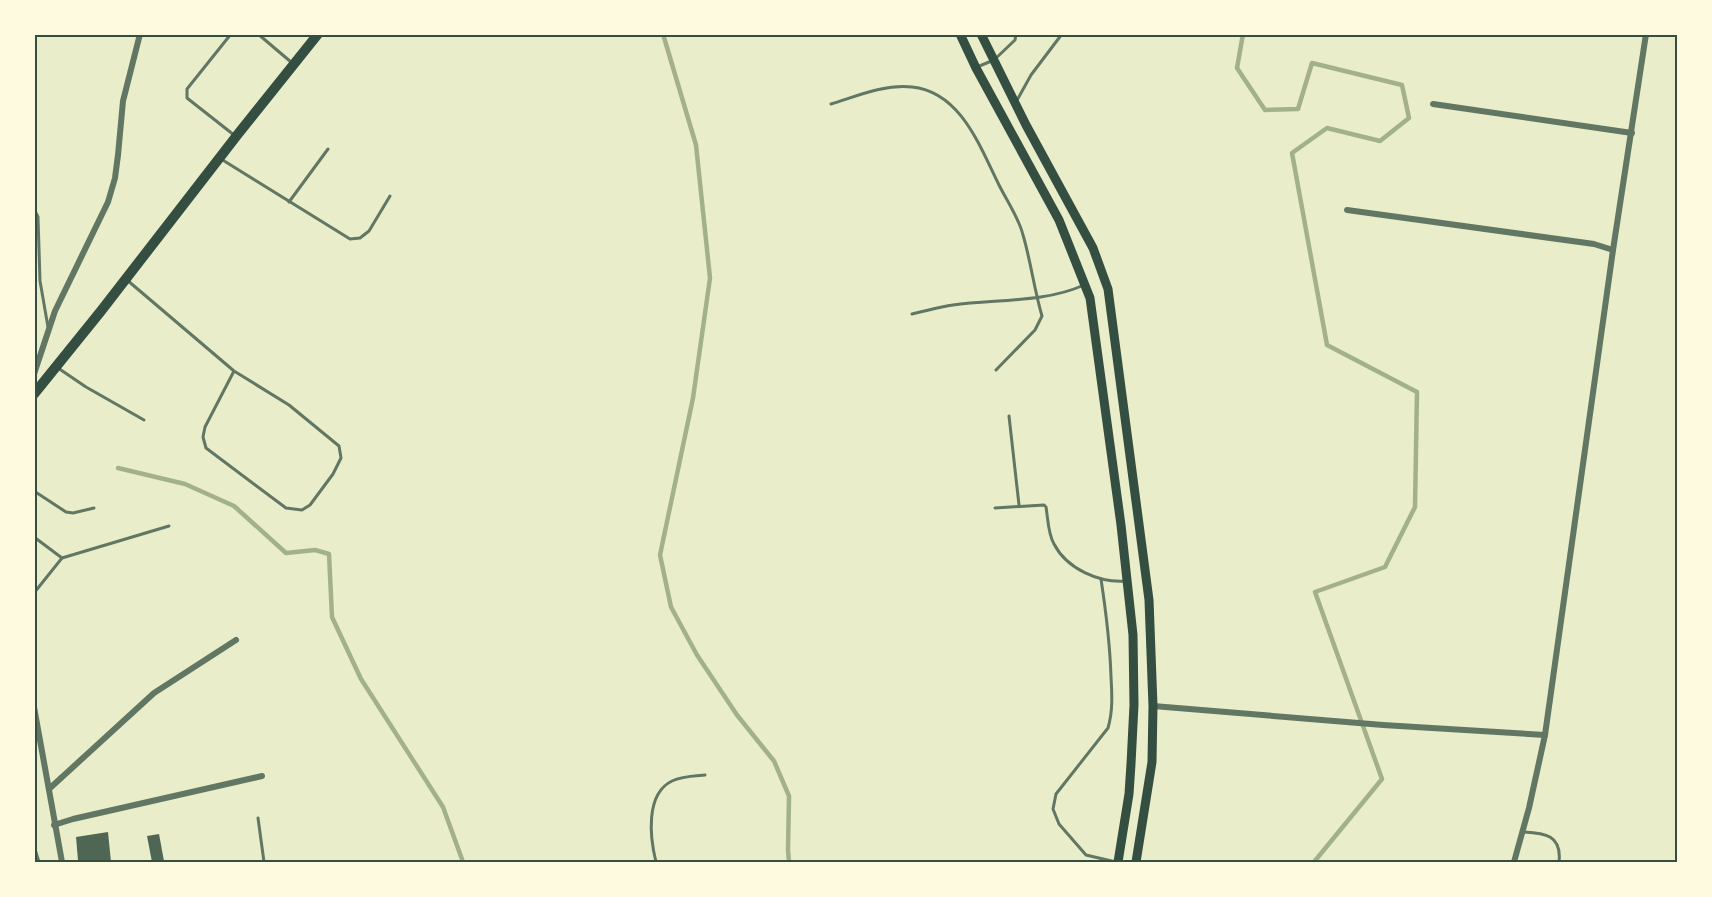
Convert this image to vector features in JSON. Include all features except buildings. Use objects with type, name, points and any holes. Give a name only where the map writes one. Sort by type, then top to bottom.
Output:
[{"type":"highway","points":[[34,394],[318,34]]},
{"type":"main road","points":[[960,34],[976,68],[1059,220],[1091,304],[1128,581],[1133,635],[1134,705],[1129,795],[1118,862]]},
{"type":"main road","points":[[981,34],[1015,104],[1093,248],[1108,289],[1149,600],[1153,706],[1152,762],[1136,862]]},
{"type":"main road","points":[[1128,581],[1146,579]]},
{"type":"street","points":[[34,374],[54,311],[108,202],[115,178],[123,101],[140,34]]},
{"type":"street","points":[[1514,862],[1545,735],[1613,250],[1646,34]]},
{"type":"street","points":[[1433,104],[1632,133]]},
{"type":"street","points":[[1347,210],[1594,244],[1613,250]]},
{"type":"street","points":[[49,789],[154,693],[236,640]]},
{"type":"street","points":[[1153,706],[1383,725],[1545,735]]},
{"type":"street","points":[[34,707],[62,862]]},
{"type":"street","points":[[54,825],[262,776]]},
{"type":"lane","points":[[231,34],[187,89],[186,94],[187,98],[236,136]]},
{"type":"lane","points":[[258,34],[295,65]]},
{"type":"lane","points":[[976,68],[994,60],[1015,40],[1016,34]]},
{"type":"lane","points":[[1015,104],[1031,75],[1062,34]]},
{"type":"lane","points":[[831,104],[883,88],[911,87],[944,99],[958,112],[972,133],[1023,233],[1042,316],[1035,330],[996,370]]},
{"type":"lane","points":[[289,202],[328,149]]},
{"type":"lane","points":[[220,158],[350,239],[360,238],[369,231],[390,196]]},
{"type":"lane","points":[[34,209],[38,217],[40,281],[48,329]]},
{"type":"lane","points":[[126,279],[234,371],[289,405],[339,446],[341,458],[333,474],[310,505],[302,510],[286,508],[206,448],[203,437],[205,427],[234,371]]},
{"type":"lane","points":[[912,314],[952,305],[1036,297],[1071,290],[1085,284]]},
{"type":"lane","points":[[56,367],[144,420]]},
{"type":"lane","points":[[1009,416],[1019,505]]},
{"type":"lane","points":[[34,491],[66,512],[73,513],[94,508]]},
{"type":"lane","points":[[995,508],[1044,505],[1052,540],[1066,560],[1081,571],[1101,579],[1114,582],[1128,581]]},
{"type":"lane","points":[[34,593],[62,558],[169,526]]},
{"type":"lane","points":[[34,537],[62,558]]},
{"type":"lane","points":[[1101,579],[1110,641],[1111,718],[1108,728],[1056,794],[1053,809],[1059,824],[1086,855],[1118,862]]},
{"type":"lane","points":[[656,862],[653,852],[651,819],[657,795],[672,781],[705,775]]},
{"type":"lane","points":[[258,818],[264,862]]},
{"type":"lane","points":[[1523,832],[1550,836],[1558,846],[1559,862]]},
{"type":"lane","points":[[34,846],[39,862]]},
{"type":"waterway","points":[[663,34],[696,145],[710,278],[693,398],[660,555],[671,607],[697,655],[737,715],[774,761],[789,796],[789,862]]},
{"type":"waterway","points":[[1243,34],[1237,68],[1265,110],[1298,109],[1312,63],[1402,85],[1409,118],[1380,141],[1327,128],[1292,153],[1327,345],[1417,392],[1415,507],[1385,567],[1315,592],[1382,779],[1314,862]]},
{"type":"waterway","points":[[118,468],[185,484],[234,506],[286,553],[315,550],[329,554],[332,617],[361,679],[443,807],[463,862]]}]
